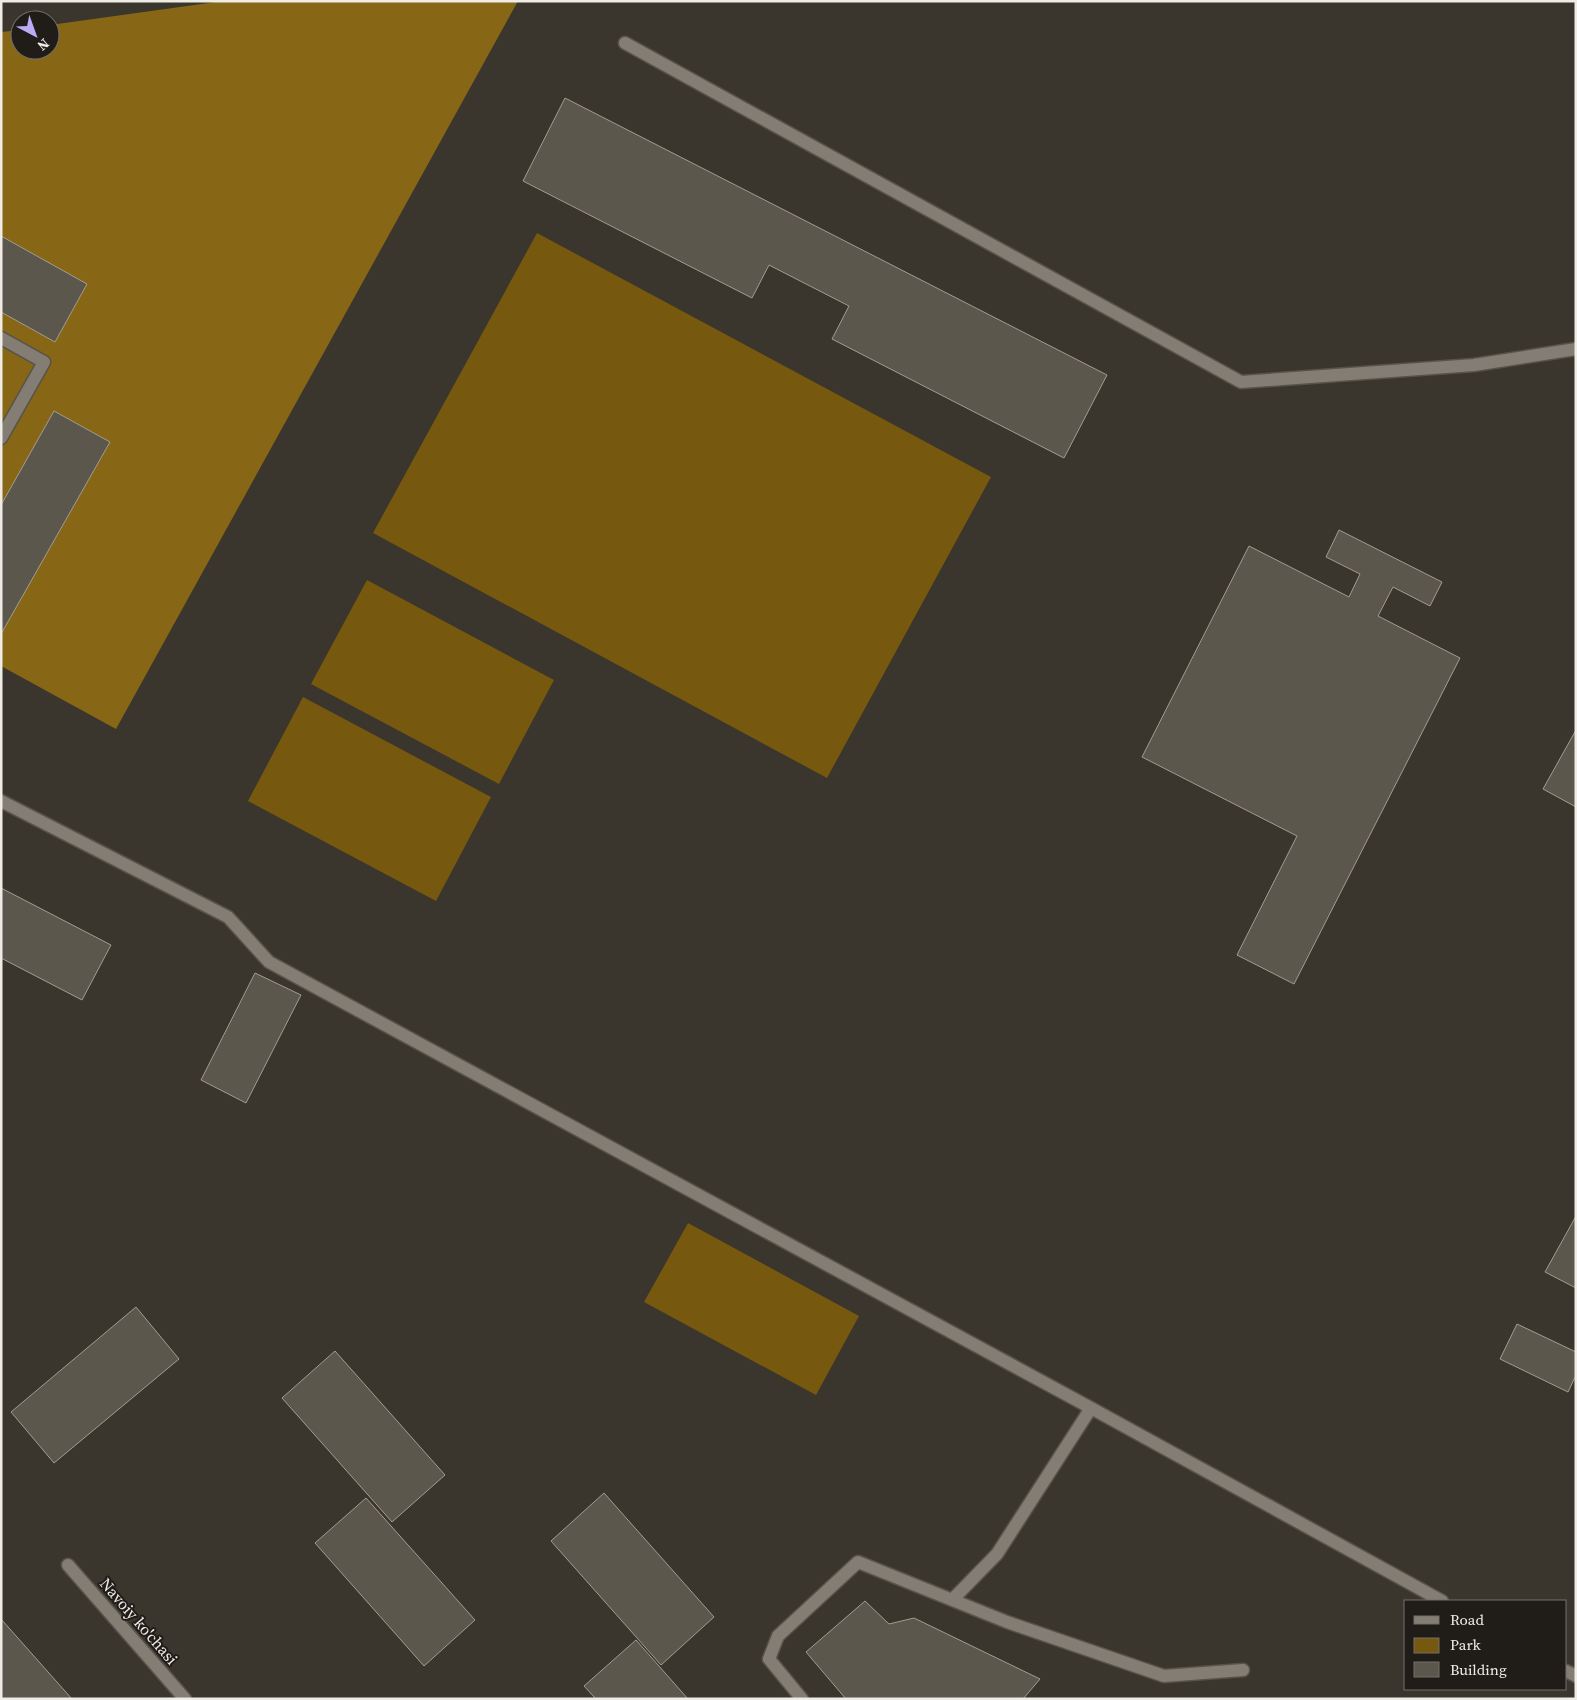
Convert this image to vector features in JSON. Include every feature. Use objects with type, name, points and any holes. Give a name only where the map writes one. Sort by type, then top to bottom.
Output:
[{"type":"street","points":[[625,43],[1241,382],[1474,365],[1576,349]]},
{"type":"street","points":[[1,338],[44,362],[1,438]]},
{"type":"street","points":[[1,801],[228,917],[269,962],[1091,1408],[1440,1600]]},
{"type":"street","points":[[952,1600],[997,1554],[1091,1408]]},
{"type":"street","points":[[802,1699],[769,1660],[778,1636],[858,1562],[1007,1622],[1164,1676],[1242,1670]]},
{"type":"street","name":"Navoiy ko'chasi","points":[[68,1565],[185,1699]]},
{"type":"green space","points":[[537,233],[991,477],[827,778],[373,533]]},
{"type":"green space","points":[[367,580],[554,680],[499,784],[311,684]]},
{"type":"green space","points":[[303,697],[491,797],[436,901],[248,801]]},
{"type":"green space","points":[[688,1223],[859,1316],[816,1395],[644,1302]]},
{"type":"shaded area","points":[[223,1],[518,1],[116,729],[1,666],[1,32],[10,31],[10,60],[60,60],[60,24]]},
{"type":"building","points":[[565,98],[1107,375],[1064,458],[832,339],[849,306],[769,265],[752,298],[523,181]]},
{"type":"building","points":[[1,236],[87,284],[55,342],[1,312]]},
{"type":"building","points":[[54,411],[110,442],[1,634],[1,505]]},
{"type":"building","points":[[1339,530],[1442,582],[1430,606],[1393,587],[1378,616],[1460,658],[1294,984],[1237,955],[1297,836],[1142,757],[1249,546],[1349,597],[1360,574],[1326,557]]},
{"type":"building","points":[[1576,730],[1576,807],[1543,789]]},
{"type":"building","points":[[1,888],[111,945],[82,1000],[1,958]]},
{"type":"building","points":[[255,973],[301,995],[246,1103],[201,1080]]},
{"type":"building","points":[[1576,1216],[1576,1288],[1545,1272]]},
{"type":"building","points":[[136,1307],[179,1359],[54,1463],[11,1412]]},
{"type":"building","points":[[1517,1324],[1576,1352],[1576,1375],[1568,1392],[1500,1359]]},
{"type":"building","points":[[335,1351],[445,1475],[392,1522],[282,1398]]},
{"type":"building","points":[[604,1493],[714,1617],[661,1665],[551,1541]]},
{"type":"building","points":[[366,1498],[475,1620],[424,1666],[315,1543]]},
{"type":"building","points":[[865,1601],[889,1624],[914,1618],[1040,1679],[1023,1699],[846,1699],[806,1652]]},
{"type":"building","points":[[1,1619],[72,1699],[1,1699]]},
{"type":"building","points":[[636,1640],[688,1699],[596,1699],[584,1686]]}]
